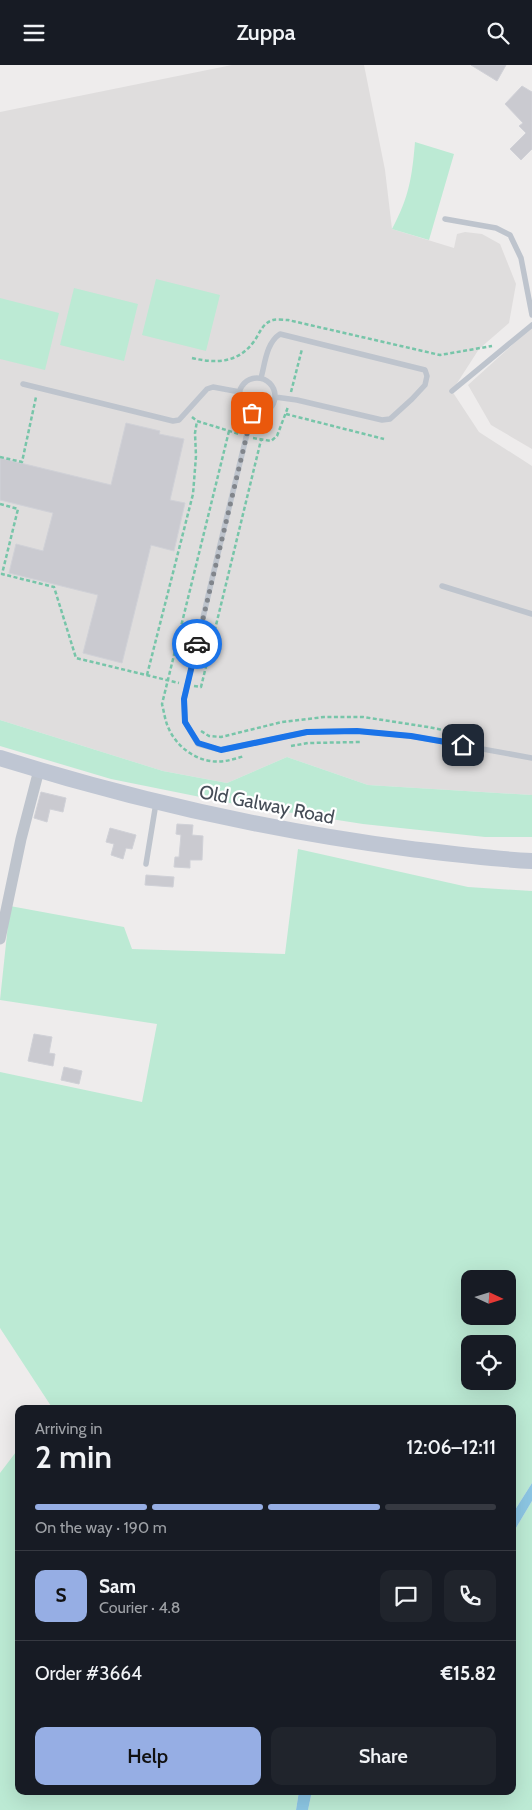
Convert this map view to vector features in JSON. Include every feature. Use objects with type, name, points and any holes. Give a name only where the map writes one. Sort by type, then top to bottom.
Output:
[{"type":"main road","name":"Old Galway Road","points":[[0,758],[102,788],[239,821],[354,841],[461,856],[532,861]]},
{"type":"street","points":[[0,939],[21,839],[39,769]]},
{"type":"lane","points":[[445,219],[496,228],[510,235],[521,258],[532,315]]},
{"type":"lane","points":[[452,391],[532,325]]},
{"type":"lane","points":[[261,378],[273,338],[280,334],[425,370],[427,376],[425,385],[390,419],[382,420],[275,397]]},
{"type":"lane","points":[[255,378],[261,378],[271,384],[275,397],[269,410],[258,414],[243,408],[240,403],[240,392],[245,383],[255,378]]},
{"type":"lane","points":[[23,384],[173,421],[179,420],[207,389],[213,387],[240,392]]},
{"type":"lane","points":[[252,413],[184,699],[185,722],[198,743],[221,750],[307,732],[357,731],[411,736],[532,758]]},
{"type":"lane","points":[[442,587],[532,614]]},
{"type":"lane","points":[[146,864],[157,801]]},
{"type":"path","points":[[186,413],[197,421],[246,437],[271,441],[277,437],[282,418],[286,414],[308,323]]},
{"type":"path","points":[[0,457],[22,462],[38,388]]},
{"type":"path","points":[[286,414],[384,439]]},
{"type":"path","points":[[147,675],[193,493],[197,421]]},
{"type":"path","points":[[230,431],[162,704],[169,728],[180,745],[192,755],[208,761],[224,761],[250,754]]},
{"type":"path","points":[[0,504],[18,509],[2,574],[54,587],[76,657],[167,681],[201,687],[260,440]]},
{"type":"path","points":[[288,747],[308,743],[362,742]]},
{"type":"shaded area","points":[[232,65],[364,65],[385,170],[392,229],[454,248],[457,234],[465,232],[482,234],[500,244],[516,284],[509,323],[479,349],[452,391],[479,432],[532,466],[532,795],[368,785],[287,757],[227,783],[163,771],[0,720],[0,112]]},
{"type":"shaded area","points":[[532,327],[532,449],[491,425],[468,385]]},
{"type":"green space","points":[[415,142],[454,154],[429,240],[392,229],[409,187]]},
{"type":"green space","points":[[156,279],[220,295],[206,351],[142,335]]},
{"type":"green space","points":[[74,288],[138,304],[124,361],[60,345]]},
{"type":"green space","points":[[0,298],[59,313],[45,370],[0,359]]},
{"type":"green space","points":[[0,720],[163,771],[227,783],[287,757],[368,785],[532,795],[532,837],[485,837],[363,824],[235,804],[111,779],[0,746]]},
{"type":"green space","points":[[298,849],[468,887],[532,891],[532,1483],[516,1508],[516,1405],[50,1405],[0,1328],[0,1072],[142,1102],[157,1024],[0,1000],[10,906],[124,927],[132,949],[285,954]]},
{"type":"green space","points":[[15,1453],[15,1795],[298,1795],[296,1810],[0,1810],[0,1473]]},
{"type":"green space","points":[[532,1501],[532,1810],[308,1810],[311,1795],[516,1795],[516,1528]]},
{"type":"water","points":[[532,1483],[532,1501],[516,1528],[516,1508]]},
{"type":"water","points":[[298,1795],[311,1795],[308,1810],[296,1810]]},
{"type":"building","points":[[471,65],[506,65],[497,81]]},
{"type":"building","points":[[522,86],[532,92],[532,149],[521,160],[510,149],[526,133],[519,126],[523,123],[505,104]]},
{"type":"building","points":[[126,423],[160,431],[159,434],[184,439],[170,500],[185,503],[174,551],[151,545],[122,663],[83,653],[98,595],[9,573],[16,544],[43,551],[53,513],[0,500],[0,458],[111,485]]},
{"type":"building","points":[[41,792],[66,798],[63,812],[50,809],[47,822],[34,818]]},
{"type":"building","points":[[177,824],[193,825],[192,835],[203,836],[202,860],[190,860],[190,868],[174,867],[175,857],[179,857],[181,835],[176,834]]},
{"type":"building","points":[[110,828],[136,835],[132,849],[126,848],[123,859],[111,855],[114,844],[106,842]]},
{"type":"building","points":[[146,875],[174,877],[173,887],[145,885]]},
{"type":"building","points":[[34,1034],[52,1037],[49,1053],[55,1054],[53,1066],[28,1061]]},
{"type":"building","points":[[64,1067],[82,1071],[79,1084],[61,1080]]},
{"type":"way so far","points":[[197,644],[252,413]]},
{"type":"route","points":[[197,644],[184,699],[185,722],[198,743],[221,750],[307,732],[357,731],[411,736],[463,745]]}]
